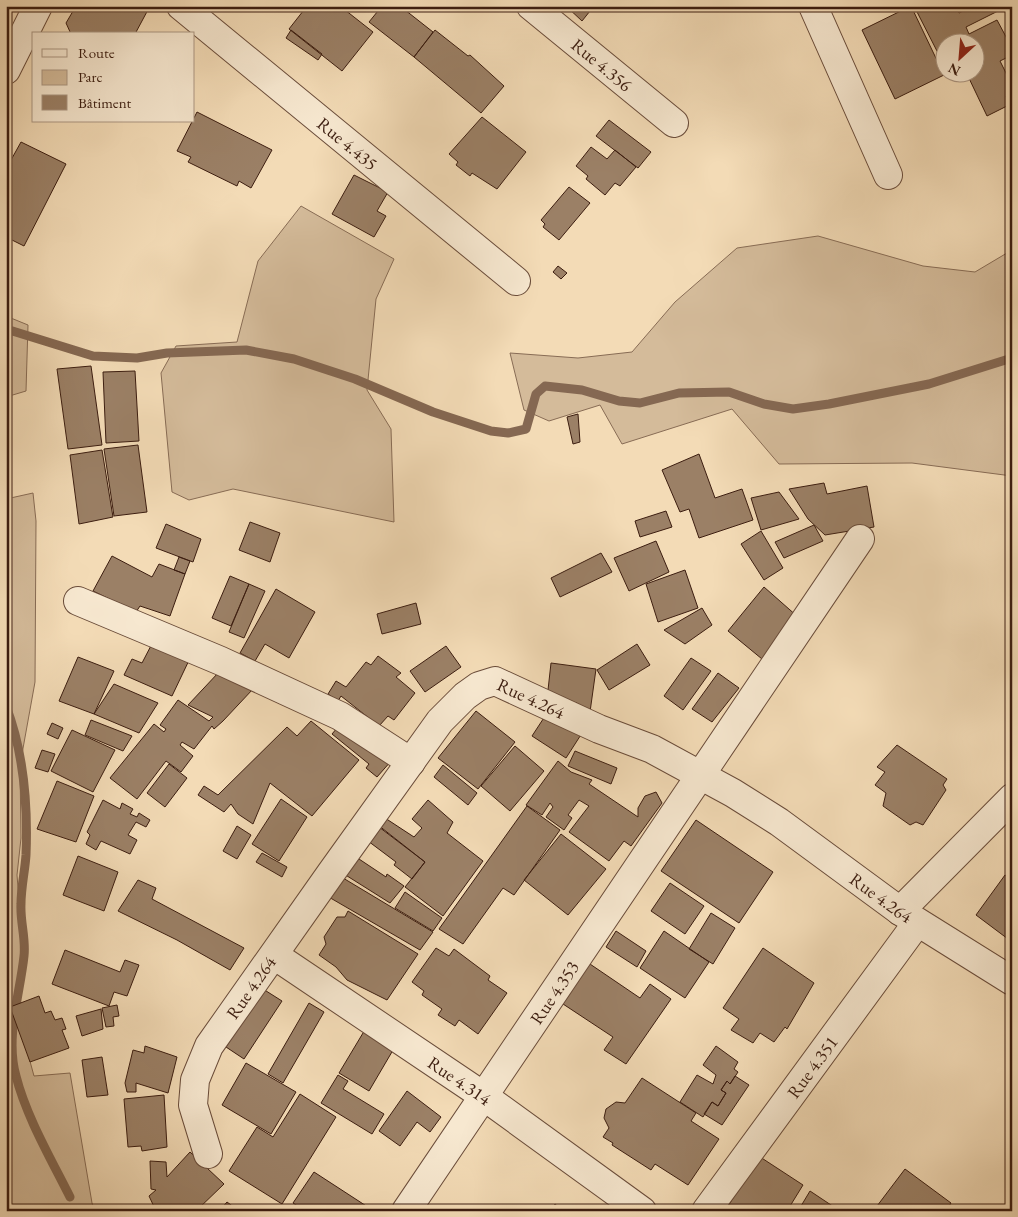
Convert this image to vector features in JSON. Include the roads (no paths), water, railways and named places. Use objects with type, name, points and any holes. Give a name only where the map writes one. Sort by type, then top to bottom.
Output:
[{"type":"street","points":[[6,70],[38,6]]},
{"type":"street","name":"Rue 4.435","points":[[181,6],[516,281]]},
{"type":"street","name":"Rue 4.356","points":[[531,6],[674,122]]},
{"type":"street","points":[[813,6],[888,175]]},
{"type":"street","name":"Rue 4.353","points":[[406,1211],[482,1095],[702,776],[860,539]]},
{"type":"street","points":[[78,601],[221,661],[340,716],[411,762]]},
{"type":"street","name":"Rue 4.264","points":[[208,1154],[193,1105],[195,1080],[210,1046],[451,708],[479,686],[495,681],[599,729],[652,750],[702,776],[779,822],[909,917],[1012,982]]},
{"type":"street","name":"Rue 4.351","points":[[706,1211],[909,917],[1012,798]]},
{"type":"street","name":"Rue 4.314","points":[[274,955],[482,1095],[642,1211]]},
{"type":"waterway","points":[[6,329],[93,356],[137,358],[167,353],[246,350],[294,359],[355,379],[433,412],[491,431],[508,433],[526,429],[536,394],[545,386],[582,390],[619,401],[640,403],[679,393],[729,392],[764,404],[793,409],[829,404],[929,384],[1012,358]]},
{"type":"waterway","points":[[6,706],[21,761],[26,817],[26,855],[21,904],[24,949],[14,1016],[13,1061],[20,1091],[26,1106],[70,1197]]}]
